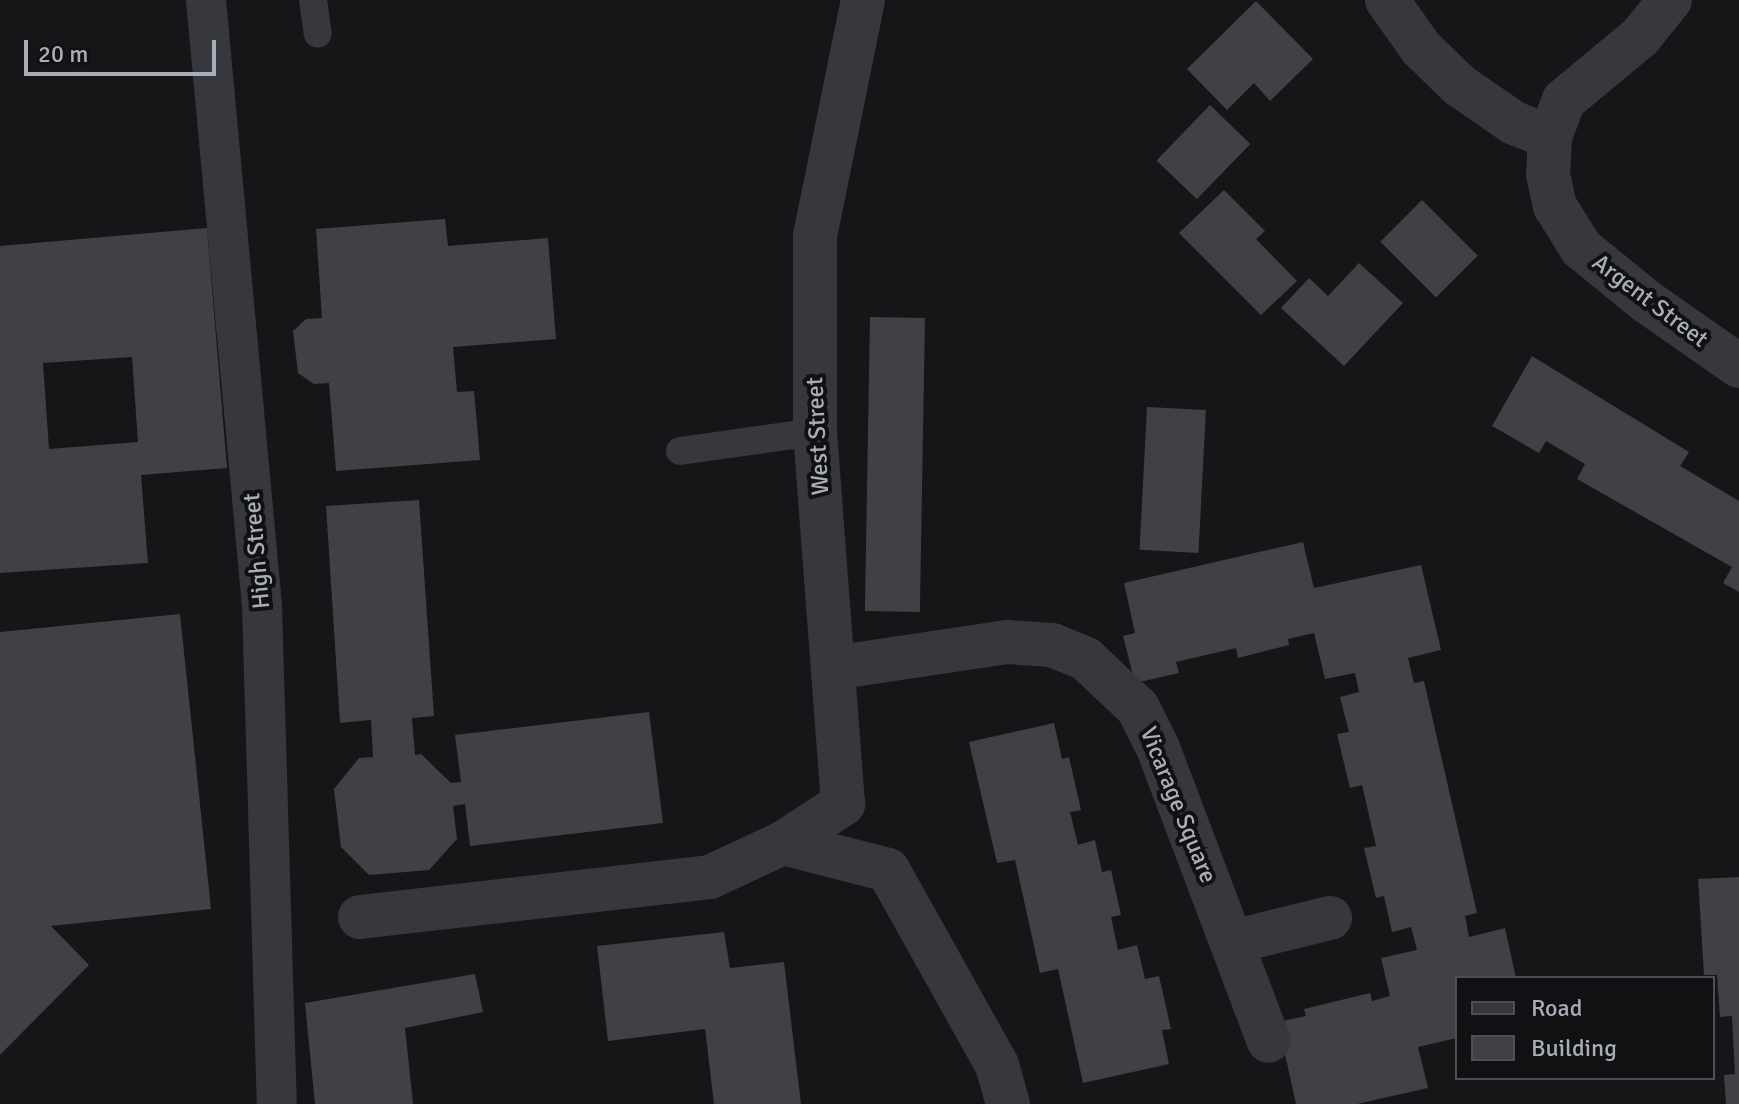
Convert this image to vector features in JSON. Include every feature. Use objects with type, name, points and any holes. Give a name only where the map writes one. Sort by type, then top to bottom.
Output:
[{"type":"street","name":"High Street","points":[[206,0],[262,606],[277,1104]]},
{"type":"street","name":"West Street","points":[[360,917],[710,877],[783,843],[843,804],[815,432],[815,236],[863,0]]},
{"type":"street","points":[[1387,0],[1421,48],[1459,85],[1514,123],[1550,137]]},
{"type":"street","name":"Argent Street","points":[[1670,0],[1640,37],[1564,100],[1550,137],[1548,174],[1555,206],[1581,248],[1646,301],[1739,366]]},
{"type":"street","name":"Vicarage Square","points":[[833,668],[1007,642],[1052,645],[1086,659],[1138,708],[1152,734],[1269,1041]]},
{"type":"street","points":[[783,843],[888,870],[997,1065],[1008,1104]]},
{"type":"street","points":[[1232,942],[1330,918]]},
{"type":"lane","points":[[313,0],[318,34]]},
{"type":"lane","points":[[680,451],[815,432]]},
{"type":"building","points":[[1256,1],[1313,59],[1270,101],[1254,83],[1227,110],[1187,69]]},
{"type":"building","points":[[1210,105],[1250,144],[1197,199],[1157,160]]},
{"type":"building","points":[[1224,190],[1265,231],[1256,239],[1297,281],[1261,315],[1179,233]]},
{"type":"building","points":[[1422,200],[1478,256],[1436,298],[1380,242]]},
{"type":"building","points":[[445,219],[448,246],[548,238],[556,339],[453,347],[457,392],[474,391],[480,460],[336,471],[329,383],[314,384],[298,373],[293,331],[306,319],[322,318],[316,229]]},
{"type":"building","points":[[207,228],[227,468],[141,475],[148,563],[0,573],[0,246]],"holes":[[[132,357],[138,442],[49,449],[43,363]]]},
{"type":"building","points":[[1359,263],[1403,303],[1344,366],[1281,308],[1309,278],[1328,296]]},
{"type":"building","points":[[870,317],[925,318],[920,612],[865,611]]},
{"type":"building","points":[[1532,356],[1689,452],[1680,466],[1739,501],[1739,592],[1723,583],[1732,567],[1577,479],[1585,464],[1546,441],[1539,453],[1492,426]]},
{"type":"building","points":[[1147,407],[1206,410],[1198,553],[1140,550]]},
{"type":"building","points":[[419,500],[434,716],[412,718],[415,755],[421,754],[451,783],[461,782],[455,735],[649,712],[663,823],[470,846],[465,804],[453,806],[457,839],[429,870],[369,875],[341,847],[334,789],[359,758],[373,757],[371,720],[340,723],[326,506]]},
{"type":"building","points":[[1303,542],[1314,588],[1421,565],[1441,650],[1408,658],[1414,683],[1424,681],[1477,913],[1465,916],[1469,937],[1505,928],[1516,976],[1455,976],[1455,1038],[1418,1047],[1428,1088],[1357,1104],[1296,1104],[1278,1022],[1306,1016],[1304,1009],[1370,993],[1372,1001],[1390,996],[1381,958],[1417,950],[1411,927],[1392,932],[1384,896],[1376,898],[1364,848],[1376,846],[1362,785],[1350,788],[1337,734],[1349,732],[1340,697],[1359,692],[1355,673],[1325,679],[1314,633],[1288,639],[1289,645],[1238,658],[1236,648],[1176,662],[1179,673],[1135,683],[1123,636],[1135,633],[1124,583]]},
{"type":"building","points":[[180,614],[211,909],[51,926],[89,965],[0,1055],[0,632]]},
{"type":"building","points":[[1054,723],[1062,759],[1069,757],[1081,810],[1070,812],[1078,845],[1095,840],[1102,872],[1111,870],[1121,915],[1111,917],[1118,950],[1137,945],[1145,979],[1159,976],[1171,1029],[1162,1030],[1169,1064],[1083,1083],[1058,969],[1040,973],[1015,860],[997,863],[969,742]]},
{"type":"building","points":[[1739,877],[1739,1104],[1726,1104],[1724,1075],[1735,1074],[1732,1016],[1720,1017],[1717,975],[1704,975],[1698,879]]},
{"type":"building","points":[[724,932],[730,968],[784,962],[801,1104],[714,1104],[705,1029],[608,1041],[597,946]]},
{"type":"building","points":[[475,974],[483,1012],[405,1028],[413,1104],[315,1104],[305,1003]]}]
